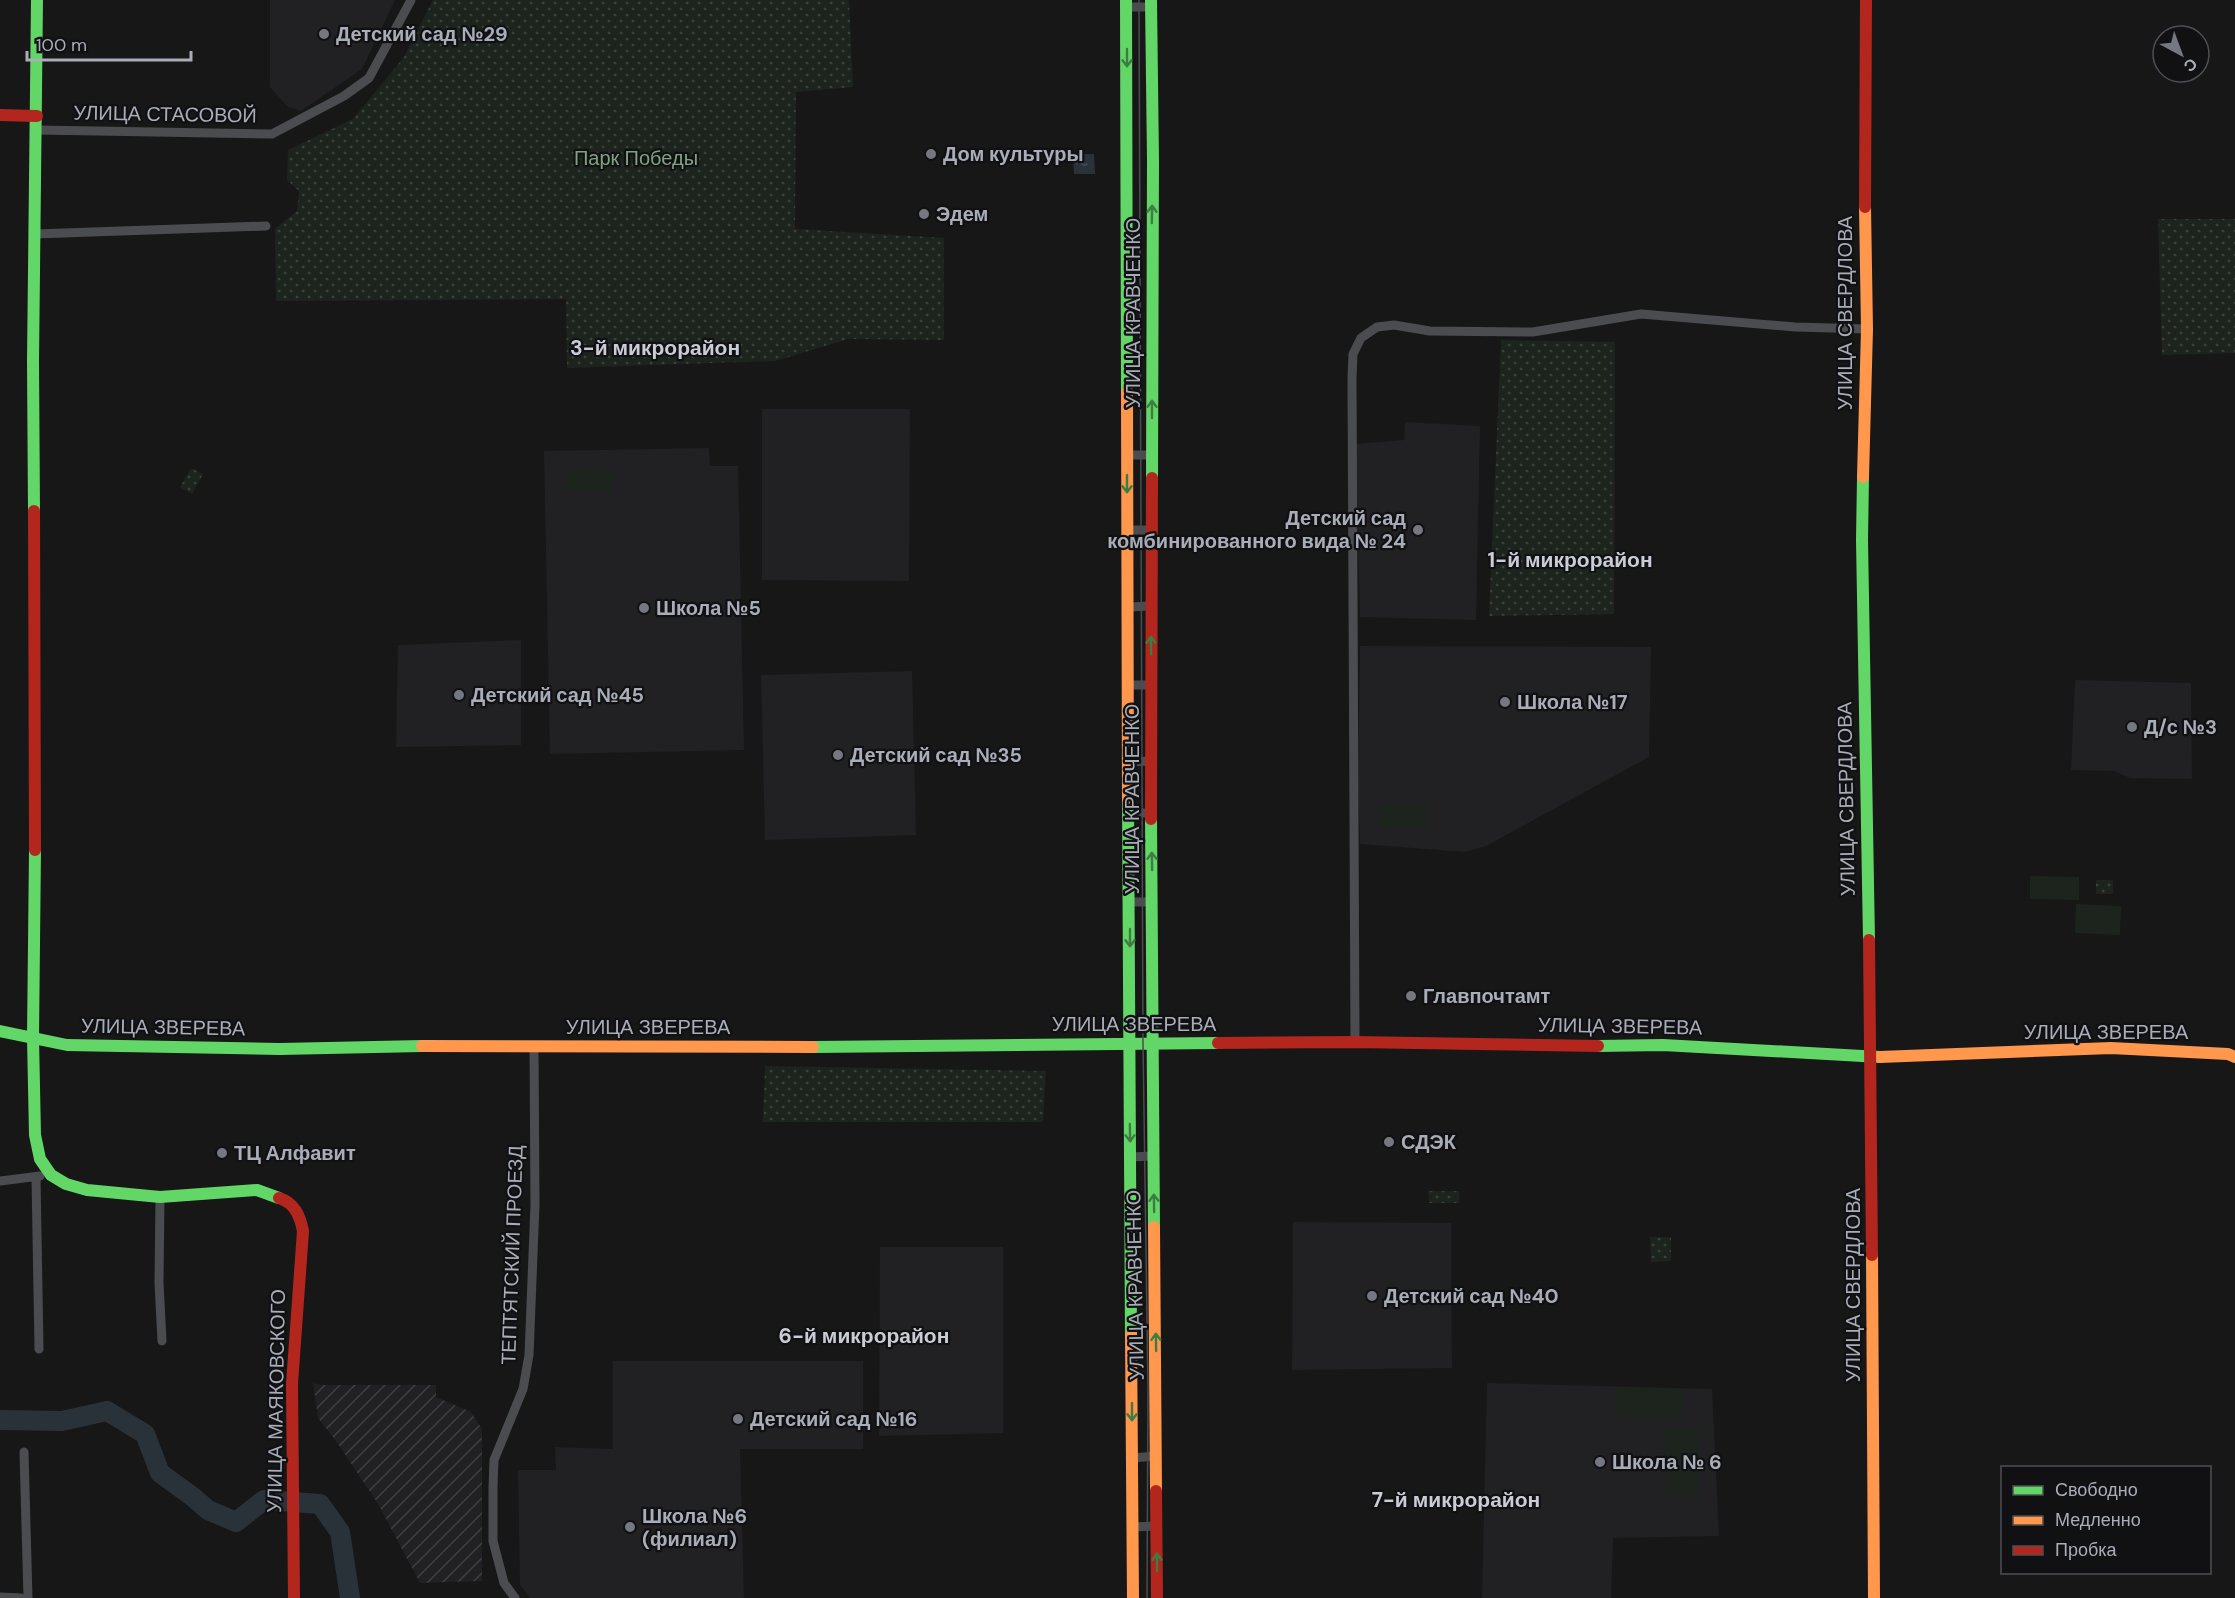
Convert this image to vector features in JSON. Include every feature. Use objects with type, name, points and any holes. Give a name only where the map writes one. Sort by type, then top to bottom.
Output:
[{"type":"main road","points":[[37,0],[33,361],[35,1135],[40,1159],[51,1174],[66,1184],[87,1190],[160,1197]]},
{"type":"main road","name":"УЛИЦА СВЕРДЛОВА","points":[[1866,0],[1864,157],[1867,329],[1862,551],[1871,1057],[1874,1598]]},
{"type":"main road","name":"УЛИЦА КРАВЧЕНКО","points":[[1151,3],[1153,149],[1151,813],[1157,1598]]},
{"type":"main road","name":"УЛИЦА КРАВЧЕНКО","points":[[1126,4],[1133,1598]]},
{"type":"main road","points":[[0,115],[37,116]]},
{"type":"main road","name":"УЛИЦА ЗВЕРЕВА","points":[[0,1031],[67,1046],[280,1049],[1355,1042],[1553,1046],[1663,1045],[1871,1057],[2112,1048],[2228,1053],[2235,1058]]},
{"type":"main road","name":"УЛИЦА МАЯКОВСКОГО","points":[[160,1197],[257,1190],[279,1196],[294,1207],[300,1217],[303,1231],[292,1384],[294,1598]]},
{"type":"street","name":"УЛИЦА СТАСОВОЙ","points":[[37,130],[272,134],[344,96],[369,78],[411,0]]},
{"type":"street","points":[[1126,4],[1151,3]]},
{"type":"street","points":[[35,234],[266,226]]},
{"type":"street","points":[[1355,1042],[1352,378],[1353,354],[1361,338],[1377,327],[1394,325],[1430,331],[1533,332],[1641,314],[1795,327],[1867,329]]},
{"type":"street","points":[[1127,455],[1152,455]]},
{"type":"street","points":[[1127,530],[1152,530]]},
{"type":"street","points":[[1128,607],[1151,606]]},
{"type":"street","points":[[1128,686],[1151,685]]},
{"type":"street","points":[[1128,762],[1151,761]]},
{"type":"street","points":[[1128,813],[1151,813]]},
{"type":"street","points":[[1130,902],[1152,902]]},
{"type":"street","name":"ТЕПТЯТСКИЙ ПРОЕЗД","points":[[515,1598],[504,1582],[493,1541],[493,1488],[494,1460],[523,1389],[529,1355],[535,1205],[534,1046]]},
{"type":"street","points":[[1130,1157],[1153,1156]]},
{"type":"street","points":[[0,1180],[51,1174]]},
{"type":"street","points":[[36,1177],[39,1349]]},
{"type":"street","points":[[160,1197],[159,1282],[162,1341]]},
{"type":"street","points":[[24,1452],[28,1598]]},
{"type":"street","points":[[1132,1458],[1156,1456]]},
{"type":"street","points":[[1132,1527],[1157,1526]]},
{"type":"street","points":[[0,1597],[21,1598]]},
{"type":"shaded area","name":"Детский сад №29","points":[[270,0],[395,0],[362,69],[301,111],[288,107],[270,87]]},
{"type":"shaded area","points":[[762,409],[910,409],[909,581],[762,580]]},
{"type":"shaded area","name":"Детский сад комбинированного вида № 24","points":[[1405,422],[1480,426],[1476,620],[1360,617],[1356,444],[1404,440]]},
{"type":"shaded area","name":"Школа №5","points":[[709,448],[710,466],[738,466],[744,750],[550,754],[544,451]]},
{"type":"shaded area","name":"Детский сад №45","points":[[521,640],[521,745],[396,747],[398,645]]},
{"type":"shaded area","name":"Школа №17","points":[[1360,646],[1651,647],[1649,757],[1486,846],[1465,852],[1360,844],[1358,787]]},
{"type":"shaded area","name":"Детский сад №35","points":[[912,671],[916,835],[765,840],[761,675]]},
{"type":"shaded area","name":"Д/с №3","points":[[2075,680],[2191,683],[2192,779],[2130,778],[2114,771],[2071,770]]},
{"type":"shaded area","name":"Детский сад №40","points":[[1293,1222],[1451,1223],[1452,1368],[1292,1370]]},
{"type":"shaded area","points":[[880,1247],[1003,1247],[1003,1433],[879,1436]]},
{"type":"shaded area","points":[[613,1361],[863,1361],[863,1449],[740,1449],[744,1598],[530,1598],[520,1585],[518,1470],[556,1470],[555,1447],[613,1449]]},
{"type":"shaded area","points":[[313,1383],[321,1385],[436,1385],[436,1397],[471,1412],[482,1429],[482,1581],[420,1583],[377,1502],[318,1418]]},
{"type":"shaded area","name":"Школа № 6","points":[[1487,1383],[1712,1389],[1719,1536],[1613,1538],[1611,1598],[1482,1598]]},
{"type":"green space","name":"Парк Победы","points":[[433,0],[849,0],[853,87],[796,92],[795,229],[944,238],[944,340],[848,339],[775,361],[567,368],[566,299],[276,301],[275,229],[297,211],[299,191],[287,180],[288,150],[353,119],[404,57]]},
{"type":"green space","points":[[2158,219],[2235,219],[2235,353],[2162,355]]},
{"type":"green space","points":[[1501,340],[1615,342],[1614,614],[1489,616]]},
{"type":"green space","points":[[191,468],[203,474],[192,494],[180,487]]},
{"type":"green space","points":[[570,469],[610,470],[612,481],[609,493],[569,492],[566,490],[567,471]]},
{"type":"green space","points":[[1426,805],[1426,827],[1379,828],[1378,806]]},
{"type":"green space","points":[[2030,876],[2079,877],[2079,900],[2030,899]]},
{"type":"green space","points":[[2096,880],[2113,880],[2113,894],[2096,894]]},
{"type":"green space","points":[[2076,904],[2121,906],[2120,935],[2075,933]]},
{"type":"green space","points":[[765,1066],[1046,1071],[1043,1122],[763,1122]]},
{"type":"green space","points":[[1428,1191],[1459,1191],[1459,1203],[1429,1203]]},
{"type":"green space","points":[[1650,1237],[1671,1237],[1671,1261],[1651,1262]]},
{"type":"green space","points":[[1616,1388],[1683,1389],[1683,1417],[1616,1416]]},
{"type":"green space","points":[[1698,1427],[1699,1495],[1666,1496],[1665,1428]]},
{"type":"water","points":[[1073,154],[1094,154],[1095,174],[1074,174]]},
{"type":"waterway","points":[[0,1420],[62,1421],[107,1411],[145,1434],[160,1473],[208,1510],[236,1522],[264,1500],[320,1504],[340,1532],[350,1598]]},
{"type":"tram line","points":[[1139,0],[1143,1043],[1148,1386],[1147,1598]]},
{"type":"traffic: fast","points":[[34,511],[33,361],[37,0]]},
{"type":"traffic: fast","points":[[1126,0],[1127,392]]},
{"type":"traffic: fast","points":[[1151,0],[1152,478]]},
{"type":"traffic: fast","points":[[1863,477],[1862,540],[1869,940]]},
{"type":"traffic: fast","points":[[1128,803],[1131,1335]]},
{"type":"traffic: fast","points":[[1151,819],[1154,1227]]},
{"type":"traffic: fast","points":[[35,850],[33,1038],[35,1135],[40,1159],[51,1175],[66,1184],[87,1190],[160,1197],[257,1190],[279,1198]]},
{"type":"traffic: fast","points":[[0,1031],[67,1045],[280,1049],[422,1046]]},
{"type":"traffic: fast","points":[[813,1047],[1218,1043]]},
{"type":"traffic: fast","points":[[1598,1046],[1663,1045],[1880,1057]]},
{"type":"traffic: slow","points":[[1863,477],[1867,329],[1865,207]]},
{"type":"traffic: slow","points":[[1127,392],[1128,803]]},
{"type":"traffic: slow","points":[[422,1046],[813,1047]]},
{"type":"traffic: slow","points":[[1880,1057],[2111,1048],[2228,1054],[2235,1057]]},
{"type":"traffic: slow","points":[[1154,1227],[1156,1491]]},
{"type":"traffic: slow","points":[[1872,1255],[1874,1598]]},
{"type":"traffic: slow","points":[[1131,1335],[1133,1598]]},
{"type":"traffic: jam","points":[[1865,207],[1866,0]]},
{"type":"traffic: jam","points":[[0,115],[37,116]]},
{"type":"traffic: jam","points":[[1151,819],[1152,478]]},
{"type":"traffic: jam","points":[[34,511],[35,850]]},
{"type":"traffic: jam","points":[[1869,940],[1872,1255]]},
{"type":"traffic: jam","points":[[1218,1043],[1355,1042],[1598,1046]]},
{"type":"traffic: jam","points":[[279,1198],[289,1203],[296,1211],[303,1231],[292,1384],[294,1598]]},
{"type":"traffic: jam","points":[[1156,1491],[1157,1598]]},
{"type":"place","name":"Детский сад №29","points":[[324,34]]},
{"type":"place","name":"Дом культуры","points":[[931,154]]},
{"type":"place","name":"Эдем","points":[[924,214]]},
{"type":"place","name":"Детский сад комбинированного вида № 24","points":[[1418,530]]},
{"type":"place","name":"Школа №5","points":[[644,608]]},
{"type":"place","name":"Детский сад №45","points":[[459,695]]},
{"type":"place","name":"Школа №17","points":[[1505,702]]},
{"type":"place","name":"Д/с №3","points":[[2132,727]]},
{"type":"place","name":"Детский сад №35","points":[[838,755]]},
{"type":"place","name":"Главпочтамт","points":[[1411,996]]},
{"type":"place","name":"СДЭК","points":[[1389,1142]]},
{"type":"place","name":"ТЦ Алфавит","points":[[222,1153]]},
{"type":"place","name":"Детский сад №40","points":[[1372,1296]]},
{"type":"place","name":"Детский сад №16","points":[[738,1419]]},
{"type":"place","name":"Школа № 6","points":[[1600,1462]]},
{"type":"place","name":"Школа №6 (филиал)","points":[[630,1527]]},
{"type":"district","name":"3-й микрорайон","points":[[655,348]]},
{"type":"district","name":"1-й микрорайон","points":[[1570,560]]},
{"type":"district","name":"6-й микрорайон","points":[[864,1336]]},
{"type":"district","name":"7-й микрорайон","points":[[1456,1500]]}]
